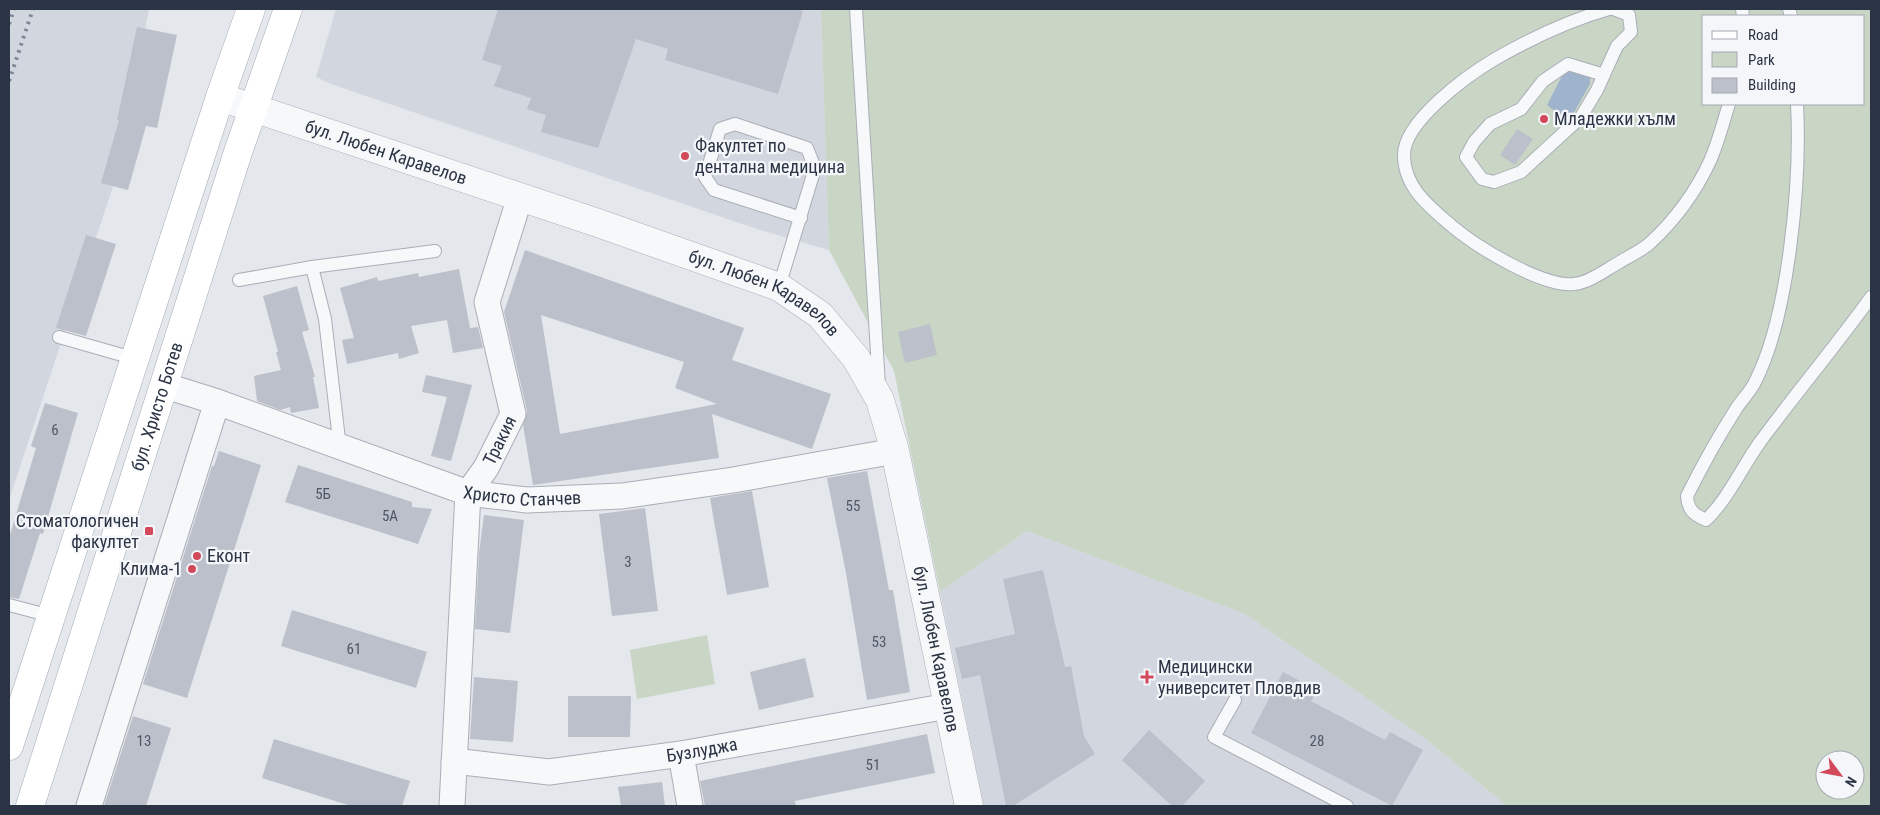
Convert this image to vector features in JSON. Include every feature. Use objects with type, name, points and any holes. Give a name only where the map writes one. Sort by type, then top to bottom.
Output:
[{"type":"main road","name":"бул. Христо Ботев","points":[[9,746],[220,97],[251,9]]},
{"type":"main road","name":"бул. Христо Ботев","points":[[30,806],[252,108],[288,9]]},
{"type":"street","name":"бул. Любен Каравелов","points":[[220,97],[520,197],[779,287],[820,315],[856,358],[880,400],[895,451],[969,806]]},
{"type":"street","name":"Тракия","points":[[468,493],[486,468],[513,414],[487,302],[520,197]]},
{"type":"street","name":"Христо Станчев","points":[[163,385],[217,402],[468,493],[527,500],[622,496],[733,480],[895,451]]},
{"type":"street","points":[[89,806],[217,402]]},
{"type":"street","points":[[452,806],[468,493]]},
{"type":"street","name":"Бузлуджа","points":[[454,761],[549,772],[681,754],[948,706]]},
{"type":"street","points":[[681,754],[690,806]]},
{"type":"lane","points":[[856,9],[880,400]]},
{"type":"lane","points":[[1604,75],[1568,64],[1543,81],[1522,108],[1490,124],[1474,142],[1466,157],[1482,179],[1494,182],[1521,172],[1581,117],[1604,75],[1617,46],[1631,32],[1629,16],[1611,9],[1566,24],[1495,59],[1454,88],[1418,121],[1407,139],[1404,154],[1408,179],[1420,198],[1475,244],[1515,266],[1559,284],[1575,284],[1590,280],[1649,244],[1683,206],[1710,161],[1729,105]]},
{"type":"lane","points":[[1798,105],[1799,131],[1791,235],[1777,320],[1767,354],[1753,386],[1736,409],[1687,496],[1688,506],[1694,515],[1706,520],[1713,512],[1764,436],[1871,297]]},
{"type":"lane","points":[[779,287],[801,218],[815,168],[807,148],[735,124],[720,129],[704,177],[714,190],[801,218]]},
{"type":"lane","points":[[239,280],[312,267],[435,251]]},
{"type":"lane","points":[[312,267],[324,319],[340,448]]},
{"type":"lane","points":[[59,337],[136,359]]},
{"type":"lane","points":[[9,605],[51,616]]},
{"type":"lane","points":[[1235,700],[1214,737],[1347,806]]},
{"type":"shaded area","points":[[9,9],[149,9],[127,119],[123,156],[9,500]]},
{"type":"shaded area","name":"Факултет по дентална медицина","points":[[336,9],[821,9],[829,250],[757,229],[331,84],[316,77]]},
{"type":"shaded area","name":"Медицински университет Пловдив","points":[[1027,531],[1245,614],[1427,740],[1507,806],[984,806],[940,592]]},
{"type":"green space","name":"Младежки хълм","points":[[821,9],[1871,9],[1871,806],[1507,806],[1427,740],[1245,614],[1027,531],[940,592],[894,371],[829,250]]},
{"type":"green space","points":[[707,635],[715,684],[637,699],[630,650]]},
{"type":"water","points":[[1565,70],[1586,75],[1590,78],[1590,84],[1571,118],[1567,121],[1547,105]]},
{"type":"building","points":[[498,9],[794,9],[803,11],[778,94],[665,60],[668,49],[636,39],[598,148],[541,132],[546,115],[527,109],[531,98],[494,86],[502,66],[482,60]]},
{"type":"building","points":[[137,27],[177,35],[157,128],[146,126],[128,190],[101,183],[119,120],[117,120]]},
{"type":"building","points":[[1517,129],[1533,139],[1515,165],[1500,155]]},
{"type":"building","points":[[86,235],[116,244],[86,336],[56,328]]},
{"type":"building","points":[[525,250],[744,328],[732,360],[831,394],[812,449],[712,414],[719,458],[533,485],[523,425],[527,411],[504,312]],"holes":[[[541,315],[684,362],[675,388],[717,404],[560,434]]]},
{"type":"building","points":[[459,269],[470,328],[478,327],[483,348],[453,353],[447,320],[411,326],[419,353],[399,359],[398,353],[347,364],[342,340],[354,338],[340,288],[377,277],[378,281],[418,273],[419,277]]},
{"type":"building","points":[[297,286],[309,330],[302,332],[315,377],[313,377],[319,408],[291,413],[290,407],[280,410],[257,401],[254,376],[281,370],[263,296]]},
{"type":"building","points":[[930,324],[937,355],[905,363],[898,332]]},
{"type":"building","points":[[426,375],[472,385],[451,461],[431,456],[447,397],[422,392]]},
{"type":"building","points":[[45,403],[78,413],[43,534],[40,533],[19,599],[9,597],[9,538],[36,448],[31,446]]},
{"type":"building","points":[[219,451],[261,465],[187,698],[143,684],[212,466],[214,466]]},
{"type":"building","points":[[298,465],[412,502],[412,507],[432,509],[418,544],[285,502]]},
{"type":"building","points":[[867,471],[889,590],[893,590],[910,692],[867,700],[846,573],[827,478]]},
{"type":"building","points":[[752,491],[769,587],[727,595],[710,498]]},
{"type":"building","points":[[645,508],[658,611],[612,616],[599,514]]},
{"type":"building","points":[[484,515],[524,520],[510,633],[475,629],[479,553]]},
{"type":"building","points":[[1043,570],[1065,667],[1071,666],[1084,736],[1095,754],[1013,806],[1006,806],[980,675],[962,679],[955,648],[1015,634],[1003,579]]},
{"type":"building","points":[[292,610],[427,652],[416,688],[281,646]]},
{"type":"building","points":[[805,658],[814,697],[759,710],[750,672]]},
{"type":"building","points":[[1283,672],[1317,690],[1311,701],[1385,740],[1390,732],[1423,750],[1392,806],[1251,733]]},
{"type":"building","points":[[474,677],[518,681],[513,742],[470,739]]},
{"type":"building","points":[[568,696],[631,696],[630,737],[568,737]]},
{"type":"building","points":[[133,716],[171,728],[146,806],[104,806]]},
{"type":"building","points":[[1149,730],[1205,781],[1182,806],[1172,806],[1122,760]]},
{"type":"building","points":[[927,734],[935,773],[795,801],[796,806],[705,806],[700,781]]},
{"type":"building","points":[[274,739],[410,781],[402,806],[351,806],[262,778]]},
{"type":"building","points":[[662,782],[665,806],[621,806],[618,787]]},
{"type":"railway","points":[[9,24],[14,9]]},
{"type":"railway","points":[[9,81],[33,9]]},
{"type":"place","name":"Младежки хълм","points":[[1544,119]]},
{"type":"place","name":"Факултет по дентална медицина","points":[[685,156]]},
{"type":"place","name":"Стоматологичен факултет","points":[[149,531]]},
{"type":"place","name":"Еконт","points":[[197,556]]},
{"type":"place","name":"Клима-1","points":[[192,569]]},
{"type":"place","name":"Медицински университет Пловдив","points":[[1147,677]]}]
